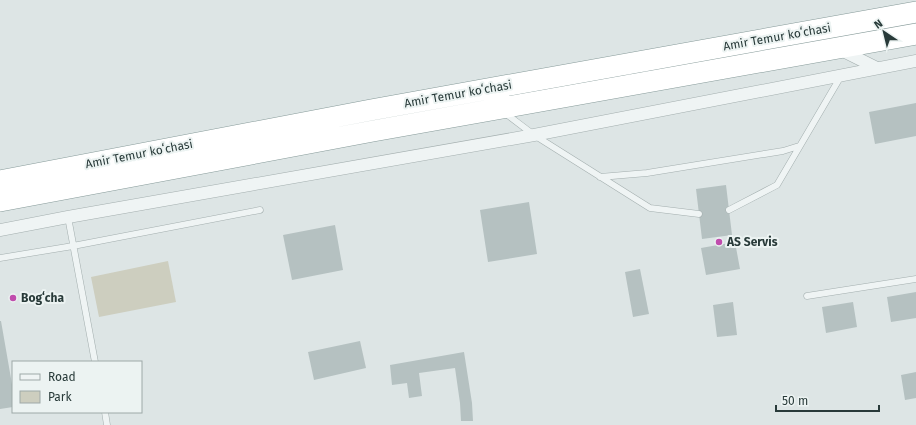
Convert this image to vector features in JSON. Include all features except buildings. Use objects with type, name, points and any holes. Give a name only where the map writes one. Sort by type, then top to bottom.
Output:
[{"type":"highway","name":"Amir Temur koʻchasi","points":[[0,181],[371,110],[916,12]]},
{"type":"highway","name":"Amir Temur koʻchasi","points":[[0,201],[373,131],[916,34]]},
{"type":"highway","points":[[371,110],[373,131]]},
{"type":"street","points":[[839,48],[877,68]]},
{"type":"street","points":[[0,230],[534,135],[842,74],[916,61]]},
{"type":"lane","points":[[729,210],[777,185],[842,74]]},
{"type":"lane","points":[[499,109],[534,135],[650,208],[699,214]]},
{"type":"lane","points":[[600,177],[647,173],[783,151],[800,146]]},
{"type":"lane","points":[[0,258],[73,246],[260,210]]},
{"type":"lane","points":[[68,217],[95,361]]},
{"type":"lane","points":[[807,296],[916,279]]},
{"type":"lane","points":[[105,413],[107,425]]},
{"type":"green space","points":[[168,261],[176,302],[99,317],[91,277]]},
{"type":"place","name":"AS Servis","points":[[719,242]]},
{"type":"place","name":"Bogʻcha","points":[[13,298]]}]
